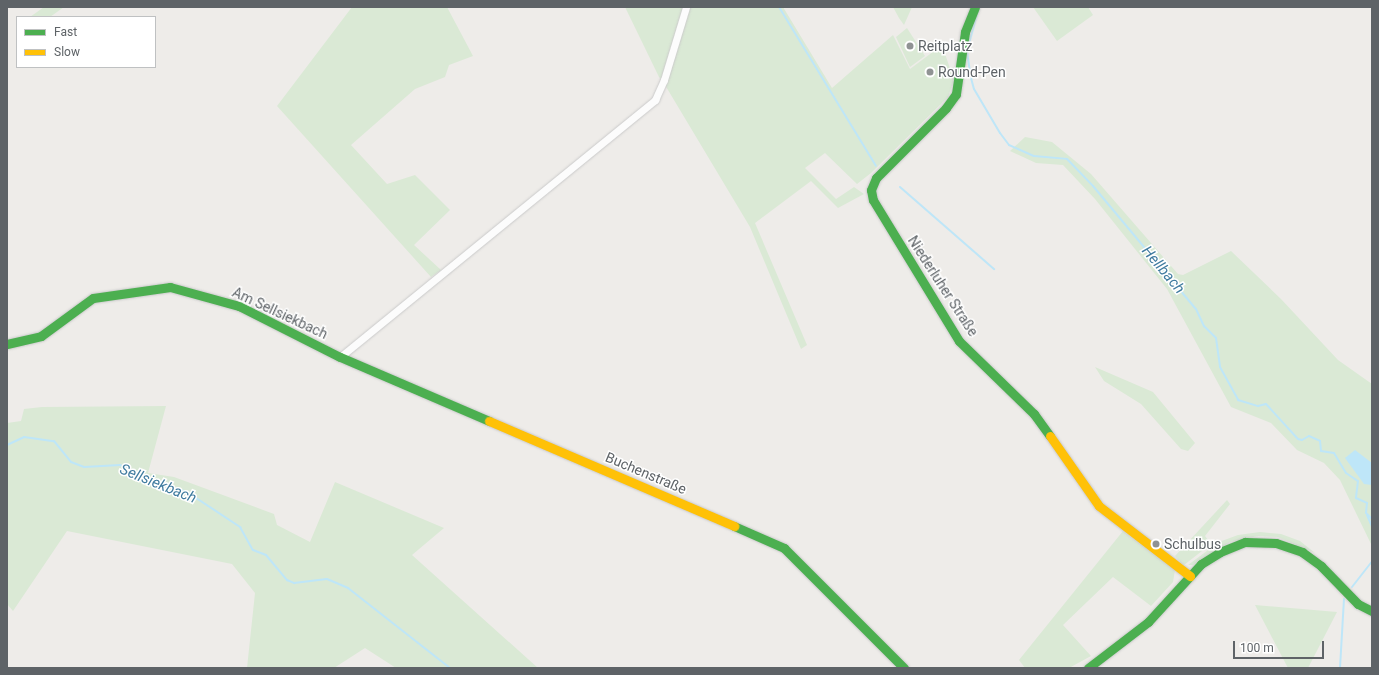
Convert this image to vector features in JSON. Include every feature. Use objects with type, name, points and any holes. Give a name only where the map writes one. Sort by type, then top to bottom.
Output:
[{"type":"street","points":[[340,357],[654,100],[664,80],[686,7]]},
{"type":"street","name":"Niederluher Straße","points":[[975,7],[970,16],[962,47],[956,94],[946,108],[876,178],[871,190],[873,200],[959,341],[1034,414],[1098,506],[1190,576]]},
{"type":"street","name":"Am Sellsiekbach","points":[[7,344],[41,336],[93,298],[142,288],[170,287],[239,306],[340,357]]},
{"type":"street","name":"Buchenstraße","points":[[340,357],[784,548],[904,668]]},
{"type":"street","points":[[1088,668],[1148,622],[1190,576],[1209,558],[1232,546],[1268,541],[1285,545],[1310,557],[1352,598],[1372,611]]},
{"type":"green space","points":[[44,7],[64,7],[51,16],[31,16]]},
{"type":"green space","points":[[352,7],[447,7],[473,56],[449,65],[445,77],[415,89],[351,145],[387,184],[415,175],[450,210],[414,245],[441,270],[431,277],[277,106]]},
{"type":"green space","points":[[625,7],[683,7],[661,79],[659,77]]},
{"type":"green space","points":[[689,7],[783,7],[832,88],[893,35],[910,69],[942,45],[954,80],[948,97],[871,173],[857,184],[825,153],[805,168],[836,199],[854,187],[864,194],[838,208],[811,181],[755,223],[807,345],[801,349],[750,227],[665,85]]},
{"type":"green space","points":[[893,7],[912,7],[904,25],[899,18]]},
{"type":"green space","points":[[1033,7],[1088,7],[1093,15],[1057,41]]},
{"type":"green space","name":"Reitplatz","points":[[907,28],[925,56],[910,67],[896,37]]},
{"type":"green space","points":[[1025,137],[1052,142],[1091,174],[1178,274],[1183,275],[1231,251],[1281,299],[1338,360],[1372,384],[1372,546],[1340,480],[1324,463],[1297,450],[1271,423],[1231,407],[1167,289],[1095,199],[1063,165],[1036,163],[1010,151]]},
{"type":"green space","points":[[1095,367],[1153,392],[1195,443],[1188,451],[1181,449],[1141,404],[1104,381]]},
{"type":"green space","points":[[166,406],[148,473],[174,477],[274,514],[277,525],[310,542],[335,482],[444,528],[412,555],[538,668],[396,668],[365,648],[334,668],[247,668],[255,593],[232,564],[67,531],[13,611],[7,604],[7,423],[21,421],[24,409],[42,407]]},
{"type":"green space","points":[[1227,500],[1230,504],[1205,536],[1211,544],[1184,565],[1181,563],[1175,556]]},
{"type":"green space","points":[[1123,531],[1175,570],[1173,582],[1151,606],[1113,577],[1063,625],[1091,656],[1069,668],[1025,668],[1019,660]]},
{"type":"green space","points":[[1260,532],[1281,534],[1300,541],[1315,553],[1278,537],[1258,536],[1230,542],[1193,565],[1188,565],[1219,542],[1238,535]]},
{"type":"green space","points":[[1255,605],[1337,612],[1308,668],[1288,668]]},
{"type":"water","points":[[1355,450],[1372,463],[1372,485],[1364,484],[1345,458]]},
{"type":"waterway","points":[[779,7],[876,166]]},
{"type":"waterway","name":"Hellbach","points":[[978,11],[967,51],[971,78],[974,89],[1000,133],[1009,145],[1034,156],[1067,159],[1093,186],[1196,309],[1204,326],[1216,338],[1220,367],[1238,400],[1258,406],[1266,404],[1298,439],[1302,440],[1309,436],[1320,441],[1321,451],[1334,453],[1346,473],[1358,481],[1356,498],[1367,503],[1366,513],[1372,519]]},
{"type":"waterway","points":[[900,187],[994,269]]},
{"type":"waterway","name":"Sellsiekbach","points":[[7,445],[24,437],[54,441],[71,462],[84,467],[120,465],[153,482],[187,492],[240,527],[253,550],[266,555],[287,580],[294,583],[327,579],[348,588],[450,668]]},
{"type":"waterway","name":"Hellbach","points":[[1367,515],[1372,527]]},
{"type":"waterway","points":[[1352,587],[1372,561]]},
{"type":"waterway","points":[[1340,668],[1344,599]]},
{"type":"traffic: fast","points":[[975,7],[965,32],[956,94],[946,108],[876,178],[871,190],[873,200],[959,341],[1034,414],[1050,436]]},
{"type":"traffic: fast","points":[[7,344],[41,336],[93,298],[170,287],[239,306],[340,357],[489,421]]},
{"type":"traffic: fast","points":[[734,526],[784,548],[904,668]]},
{"type":"traffic: fast","points":[[1088,668],[1148,622],[1201,564],[1220,552],[1245,542],[1276,543],[1302,552],[1321,566],[1358,604],[1372,611]]},
{"type":"traffic: slow","points":[[489,421],[734,526]]},
{"type":"traffic: slow","points":[[1050,436],[1099,506],[1190,576]]},
{"type":"place","name":"Reitplatz","points":[[910,46]]},
{"type":"place","name":"Round-Pen","points":[[930,72]]},
{"type":"place","name":"Schulbus","points":[[1156,544]]}]
